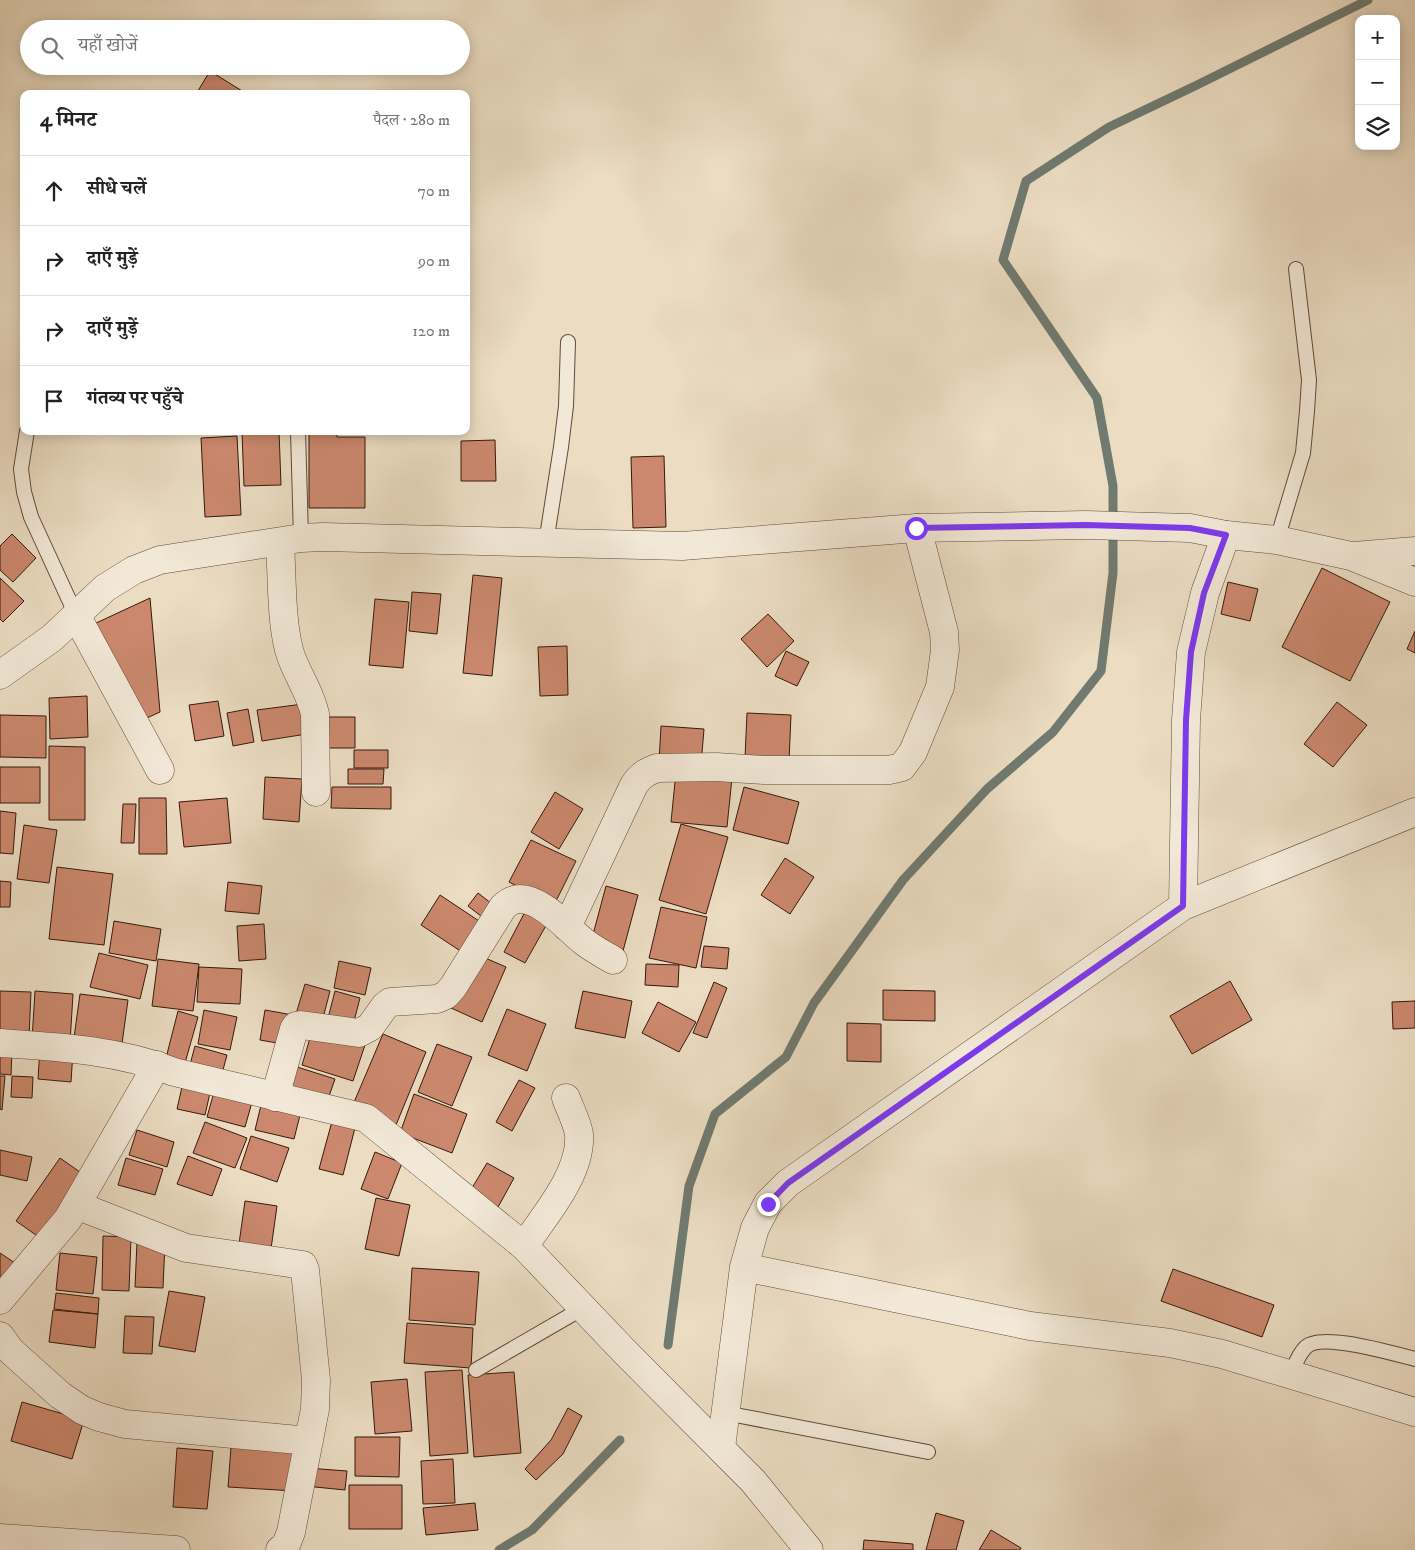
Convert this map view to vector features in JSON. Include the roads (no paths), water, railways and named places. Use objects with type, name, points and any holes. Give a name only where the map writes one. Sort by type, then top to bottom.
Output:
[{"type":"street","points":[[0,675],[52,638],[105,588],[134,570],[160,560],[290,540],[323,537],[682,546],[916,528],[1086,525],[1190,528],[1226,535],[1277,540],[1350,556],[1415,582]]},
{"type":"street","points":[[567,927],[634,785],[640,776],[649,771],[658,768],[716,767],[764,770],[889,770],[902,767],[913,752],[940,687],[946,650],[944,632],[916,528]]},
{"type":"street","points":[[1183,906],[1186,720],[1191,652],[1204,593],[1226,535]]},
{"type":"street","points":[[290,540],[285,628],[289,650],[315,714],[316,792]]},
{"type":"street","points":[[1350,556],[1415,550]]},
{"type":"street","points":[[76,615],[160,770]]},
{"type":"street","points":[[721,1448],[744,1267],[755,1228],[768,1204],[788,1183],[1183,906],[1415,812]]},
{"type":"street","points":[[275,1097],[296,1026],[301,1025],[358,1033],[370,1027],[390,1002],[436,999],[446,995],[508,902],[518,898],[531,901],[550,913],[596,951],[613,960]]},
{"type":"street","points":[[0,1043],[70,1047],[157,1065],[174,1072],[366,1118],[524,1246],[753,1482],[809,1550]]},
{"type":"street","points":[[0,1300],[68,1219],[157,1065]]},
{"type":"street","points":[[524,1246],[567,1182],[577,1158],[579,1133],[566,1098]]},
{"type":"street","points":[[76,1205],[186,1248],[303,1265],[306,1270],[316,1380],[315,1409],[292,1532],[286,1546],[280,1550]]},
{"type":"street","points":[[744,1267],[1022,1324],[1170,1343],[1222,1354],[1415,1412]]},
{"type":"street","points":[[0,1336],[11,1350],[60,1395],[82,1410],[100,1417],[125,1424],[309,1441]]},
{"type":"street","points":[[0,1538],[176,1550]]},
{"type":"lane","points":[[1277,540],[1303,453],[1307,411],[1309,380],[1296,269]]},
{"type":"lane","points":[[546,543],[562,447],[566,406],[568,342]]},
{"type":"lane","points":[[26,435],[21,469],[24,492],[31,517],[76,615]]},
{"type":"lane","points":[[290,540],[298,435]]},
{"type":"lane","points":[[476,1370],[583,1308]]},
{"type":"lane","points":[[1290,1376],[1305,1347],[1316,1342],[1333,1341],[1415,1359]]},
{"type":"lane","points":[[725,1413],[928,1452]]},
{"type":"waterway","points":[[668,1345],[689,1186],[715,1114],[786,1057],[814,1003],[903,880],[987,789],[1053,732],[1101,671],[1113,573],[1113,486],[1097,398],[1003,260],[1026,181],[1109,127],[1368,0]]},
{"type":"waterway","points":[[499,1550],[532,1530],[620,1440]]}]
